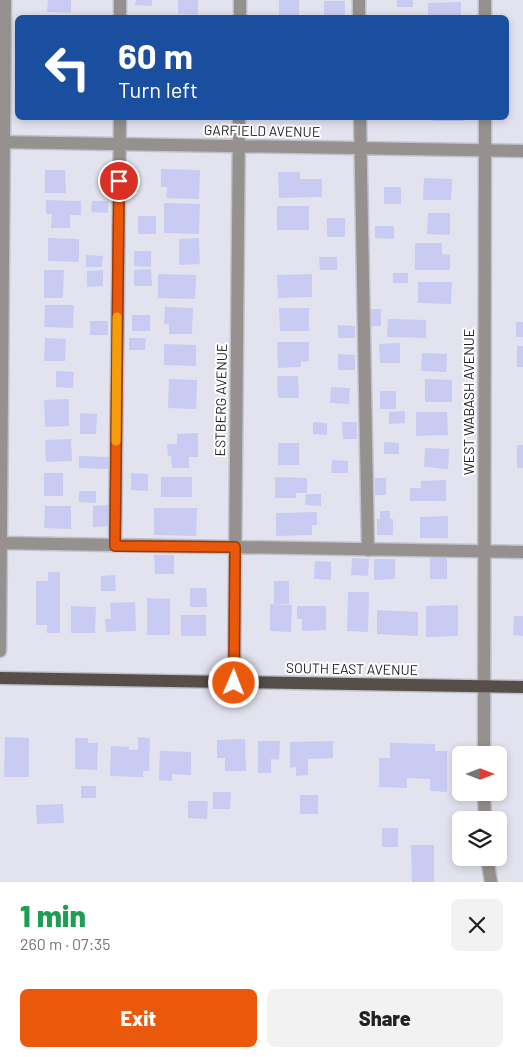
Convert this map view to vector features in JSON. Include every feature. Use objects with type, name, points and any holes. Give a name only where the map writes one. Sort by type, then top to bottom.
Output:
[{"type":"main road","name":"SOUTH EAST AVENUE","points":[[0,678],[523,687]]},
{"type":"street","points":[[0,651],[2,142],[5,0]]},
{"type":"street","points":[[120,0],[120,15]]},
{"type":"street","points":[[240,0],[240,15]]},
{"type":"street","points":[[359,0],[359,15]]},
{"type":"street","points":[[485,0],[485,15]]},
{"type":"street","points":[[115,546],[120,120]]},
{"type":"street","name":"ESTBERG AVENUE","points":[[234,683],[239,120]]},
{"type":"street","points":[[360,120],[368,550]]},
{"type":"street","name":"WEST WABASH AVENUE","points":[[484,746],[485,120]]},
{"type":"street","name":"GARFIELD AVENUE","points":[[2,142],[523,151]]},
{"type":"street","points":[[1,543],[523,552]]},
{"type":"street","points":[[488,866],[491,882]]},
{"type":"building","points":[[48,0],[71,0],[71,13],[47,12]]},
{"type":"building","points":[[136,0],[152,0],[152,6],[135,5]]},
{"type":"building","points":[[178,0],[198,0],[198,15],[178,14]]},
{"type":"building","points":[[279,0],[299,0],[299,15],[279,15]]},
{"type":"building","points":[[397,0],[413,0],[413,7],[397,7]]},
{"type":"building","points":[[324,1],[345,1],[345,15],[324,15]]},
{"type":"building","points":[[461,2],[461,15],[428,15],[428,3]]},
{"type":"building","points":[[433,120],[464,120],[464,121]]},
{"type":"building","points":[[161,169],[200,170],[199,199],[166,198],[167,187],[161,187]]},
{"type":"building","points":[[45,170],[65,170],[66,193],[45,193]]},
{"type":"building","points":[[278,172],[300,172],[300,179],[322,179],[322,197],[279,198]]},
{"type":"building","points":[[424,178],[452,179],[451,200],[423,200]]},
{"type":"building","points":[[384,187],[401,187],[401,204],[384,204]]},
{"type":"building","points":[[46,200],[81,201],[81,215],[70,215],[70,228],[51,228],[52,214],[46,214]]},
{"type":"building","points":[[92,201],[108,201],[108,213],[91,212]]},
{"type":"building","points":[[164,203],[200,204],[199,234],[164,233]]},
{"type":"building","points":[[277,206],[309,206],[309,230],[277,230]]},
{"type":"building","points":[[428,213],[450,213],[450,235],[427,234]]},
{"type":"building","points":[[138,216],[156,216],[156,234],[138,234]]},
{"type":"building","points":[[327,218],[345,218],[345,237],[327,237]]},
{"type":"building","points":[[375,226],[394,226],[394,239],[375,238]]},
{"type":"building","points":[[48,238],[79,239],[79,262],[48,261]]},
{"type":"building","points":[[199,238],[200,264],[179,265],[179,239]]},
{"type":"building","points":[[415,243],[442,243],[442,254],[450,255],[450,270],[415,270]]},
{"type":"building","points":[[134,251],[151,251],[151,267],[134,266]]},
{"type":"building","points":[[86,255],[103,256],[102,267],[86,267]]},
{"type":"building","points":[[319,257],[337,257],[337,270],[320,270]]},
{"type":"building","points":[[151,269],[152,286],[134,286],[134,270]]},
{"type":"building","points":[[44,270],[64,270],[63,298],[44,298]]},
{"type":"building","points":[[103,270],[103,286],[87,287],[87,271]]},
{"type":"building","points":[[393,273],[408,273],[408,283],[393,283]]},
{"type":"building","points":[[158,274],[196,275],[195,299],[158,298]]},
{"type":"building","points":[[312,274],[312,297],[278,298],[277,275]]},
{"type":"building","points":[[418,282],[452,282],[451,304],[418,303]]},
{"type":"building","points":[[45,305],[74,305],[73,328],[44,327]]},
{"type":"building","points":[[165,307],[193,308],[192,334],[169,334],[169,324],[164,324]]},
{"type":"building","points":[[279,308],[309,308],[309,331],[280,331]]},
{"type":"building","points":[[371,309],[381,309],[381,326],[371,326]]},
{"type":"building","points":[[132,315],[150,315],[150,331],[132,331]]},
{"type":"building","points":[[388,319],[426,320],[426,338],[387,337]]},
{"type":"building","points":[[90,321],[108,321],[108,335],[90,335]]},
{"type":"building","points":[[516,322],[523,322],[523,337],[516,337]]},
{"type":"building","points":[[338,325],[355,326],[355,338],[338,338]]},
{"type":"building","points":[[45,338],[66,339],[65,361],[44,361]]},
{"type":"building","points":[[129,338],[146,338],[145,350],[129,350]]},
{"type":"building","points":[[277,342],[309,342],[309,361],[301,362],[301,367],[278,368]]},
{"type":"building","points":[[400,343],[400,363],[380,363],[379,344]]},
{"type":"building","points":[[164,344],[196,345],[196,366],[164,365]]},
{"type":"building","points":[[517,346],[523,346],[523,367],[517,367]]},
{"type":"building","points":[[422,353],[447,354],[446,372],[421,371]]},
{"type":"building","points":[[338,354],[355,355],[355,370],[338,370]]},
{"type":"building","points":[[56,371],[74,372],[73,388],[56,387]]},
{"type":"building","points":[[277,376],[298,376],[299,398],[278,398]]},
{"type":"building","points":[[169,379],[197,380],[196,409],[168,408]]},
{"type":"building","points":[[425,379],[452,380],[452,402],[425,402]]},
{"type":"building","points":[[331,387],[350,388],[349,404],[330,403]]},
{"type":"building","points":[[380,391],[396,391],[396,409],[380,409]]},
{"type":"building","points":[[69,399],[69,426],[45,427],[44,400]]},
{"type":"building","points":[[405,411],[405,423],[389,424],[389,412]]},
{"type":"building","points":[[416,412],[447,412],[448,435],[416,436]]},
{"type":"building","points":[[80,413],[97,414],[96,434],[80,434]]},
{"type":"building","points":[[313,422],[327,423],[327,435],[313,434]]},
{"type":"building","points":[[342,422],[357,422],[357,439],[343,439]]},
{"type":"building","points":[[198,433],[198,457],[189,457],[189,468],[172,468],[167,444],[177,444],[177,434]]},
{"type":"building","points":[[71,439],[72,461],[46,462],[45,440]]},
{"type":"building","points":[[384,442],[399,443],[399,454],[384,454]]},
{"type":"building","points":[[278,443],[299,443],[299,465],[278,465]]},
{"type":"building","points":[[517,445],[523,445],[523,468],[517,468]]},
{"type":"building","points":[[425,448],[449,449],[448,469],[424,467]]},
{"type":"building","points":[[79,456],[109,457],[108,469],[79,468]]},
{"type":"building","points":[[332,460],[348,461],[348,473],[331,473]]},
{"type":"building","points":[[44,473],[63,473],[63,496],[44,496]]},
{"type":"building","points":[[131,473],[148,474],[148,491],[131,490]]},
{"type":"building","points":[[161,477],[192,477],[192,497],[161,497]]},
{"type":"building","points":[[275,477],[307,478],[307,493],[296,493],[296,498],[275,498]]},
{"type":"building","points":[[375,478],[386,478],[386,495],[375,495]]},
{"type":"building","points":[[446,480],[446,501],[410,501],[410,488],[421,488],[421,481]]},
{"type":"building","points":[[79,491],[96,491],[96,503],[79,502]]},
{"type":"building","points":[[306,494],[321,494],[321,506],[305,505]]},
{"type":"building","points":[[110,505],[111,526],[93,527],[93,506]]},
{"type":"building","points":[[45,506],[71,506],[71,529],[44,528]]},
{"type":"building","points":[[154,508],[197,508],[196,536],[154,535]]},
{"type":"building","points":[[380,511],[390,511],[390,519],[393,519],[393,535],[377,535],[377,519],[380,519]]},
{"type":"building","points":[[317,512],[317,525],[312,525],[312,535],[276,536],[276,513]]},
{"type":"building","points":[[448,516],[448,538],[420,538],[420,517]]},
{"type":"building","points":[[154,555],[174,555],[174,574],[155,574]]},
{"type":"building","points":[[352,558],[369,559],[368,576],[351,575]]},
{"type":"building","points":[[430,558],[447,558],[447,579],[430,579]]},
{"type":"building","points":[[374,559],[395,559],[395,579],[374,580]]},
{"type":"building","points":[[315,561],[331,562],[331,580],[314,579]]},
{"type":"building","points":[[48,572],[60,572],[60,633],[47,633],[47,625],[36,625],[36,581],[48,581]]},
{"type":"building","points":[[115,575],[116,591],[101,591],[101,576]]},
{"type":"building","points":[[274,581],[289,581],[289,604],[274,604]]},
{"type":"building","points":[[190,588],[206,588],[207,607],[190,607]]},
{"type":"building","points":[[348,592],[369,592],[368,632],[347,631]]},
{"type":"building","points":[[147,598],[170,599],[170,635],[147,635]]},
{"type":"building","points":[[135,602],[136,631],[106,632],[105,619],[111,619],[110,603]]},
{"type":"building","points":[[270,604],[292,605],[291,632],[270,631]]},
{"type":"building","points":[[458,605],[458,636],[426,637],[426,606]]},
{"type":"building","points":[[71,606],[96,607],[95,633],[71,633]]},
{"type":"building","points":[[297,606],[326,606],[326,630],[302,631],[302,619],[297,619]]},
{"type":"building","points":[[377,610],[418,612],[418,636],[377,634]]},
{"type":"building","points":[[181,615],[206,615],[206,636],[181,636]]},
{"type":"building","points":[[514,616],[523,616],[523,636],[513,635]]},
{"type":"building","points":[[5,737],[29,738],[29,777],[4,777]]},
{"type":"building","points":[[138,737],[150,738],[149,771],[143,771],[143,777],[110,776],[111,746],[129,747],[129,750],[138,750]]},
{"type":"building","points":[[75,738],[88,738],[88,743],[98,743],[97,770],[75,769]]},
{"type":"building","points":[[245,739],[246,771],[225,771],[225,758],[217,758],[217,740]]},
{"type":"building","points":[[258,741],[280,741],[279,760],[271,759],[271,773],[258,773]]},
{"type":"building","points":[[333,741],[333,758],[308,759],[308,775],[296,776],[296,767],[290,768],[290,742]]},
{"type":"building","points":[[390,743],[435,744],[435,751],[447,751],[447,792],[430,791],[430,779],[407,778],[407,788],[379,787],[379,758],[390,758]]},
{"type":"building","points":[[160,751],[191,752],[191,775],[172,774],[172,781],[159,780]]},
{"type":"building","points":[[81,786],[96,786],[96,798],[81,798]]},
{"type":"building","points":[[213,792],[231,792],[230,809],[213,809]]},
{"type":"building","points":[[300,795],[318,795],[318,814],[300,814]]},
{"type":"building","points":[[188,801],[208,801],[207,819],[188,818]]},
{"type":"building","points":[[63,804],[64,823],[37,824],[36,805]]},
{"type":"building","points":[[382,828],[398,828],[398,847],[382,847]]},
{"type":"building","points":[[411,845],[434,845],[434,882],[412,882]]},
{"type":"slow traffic","points":[[116,441],[117,317]]},
{"type":"route","points":[[119,181],[115,546],[235,547],[234,683]]}]
